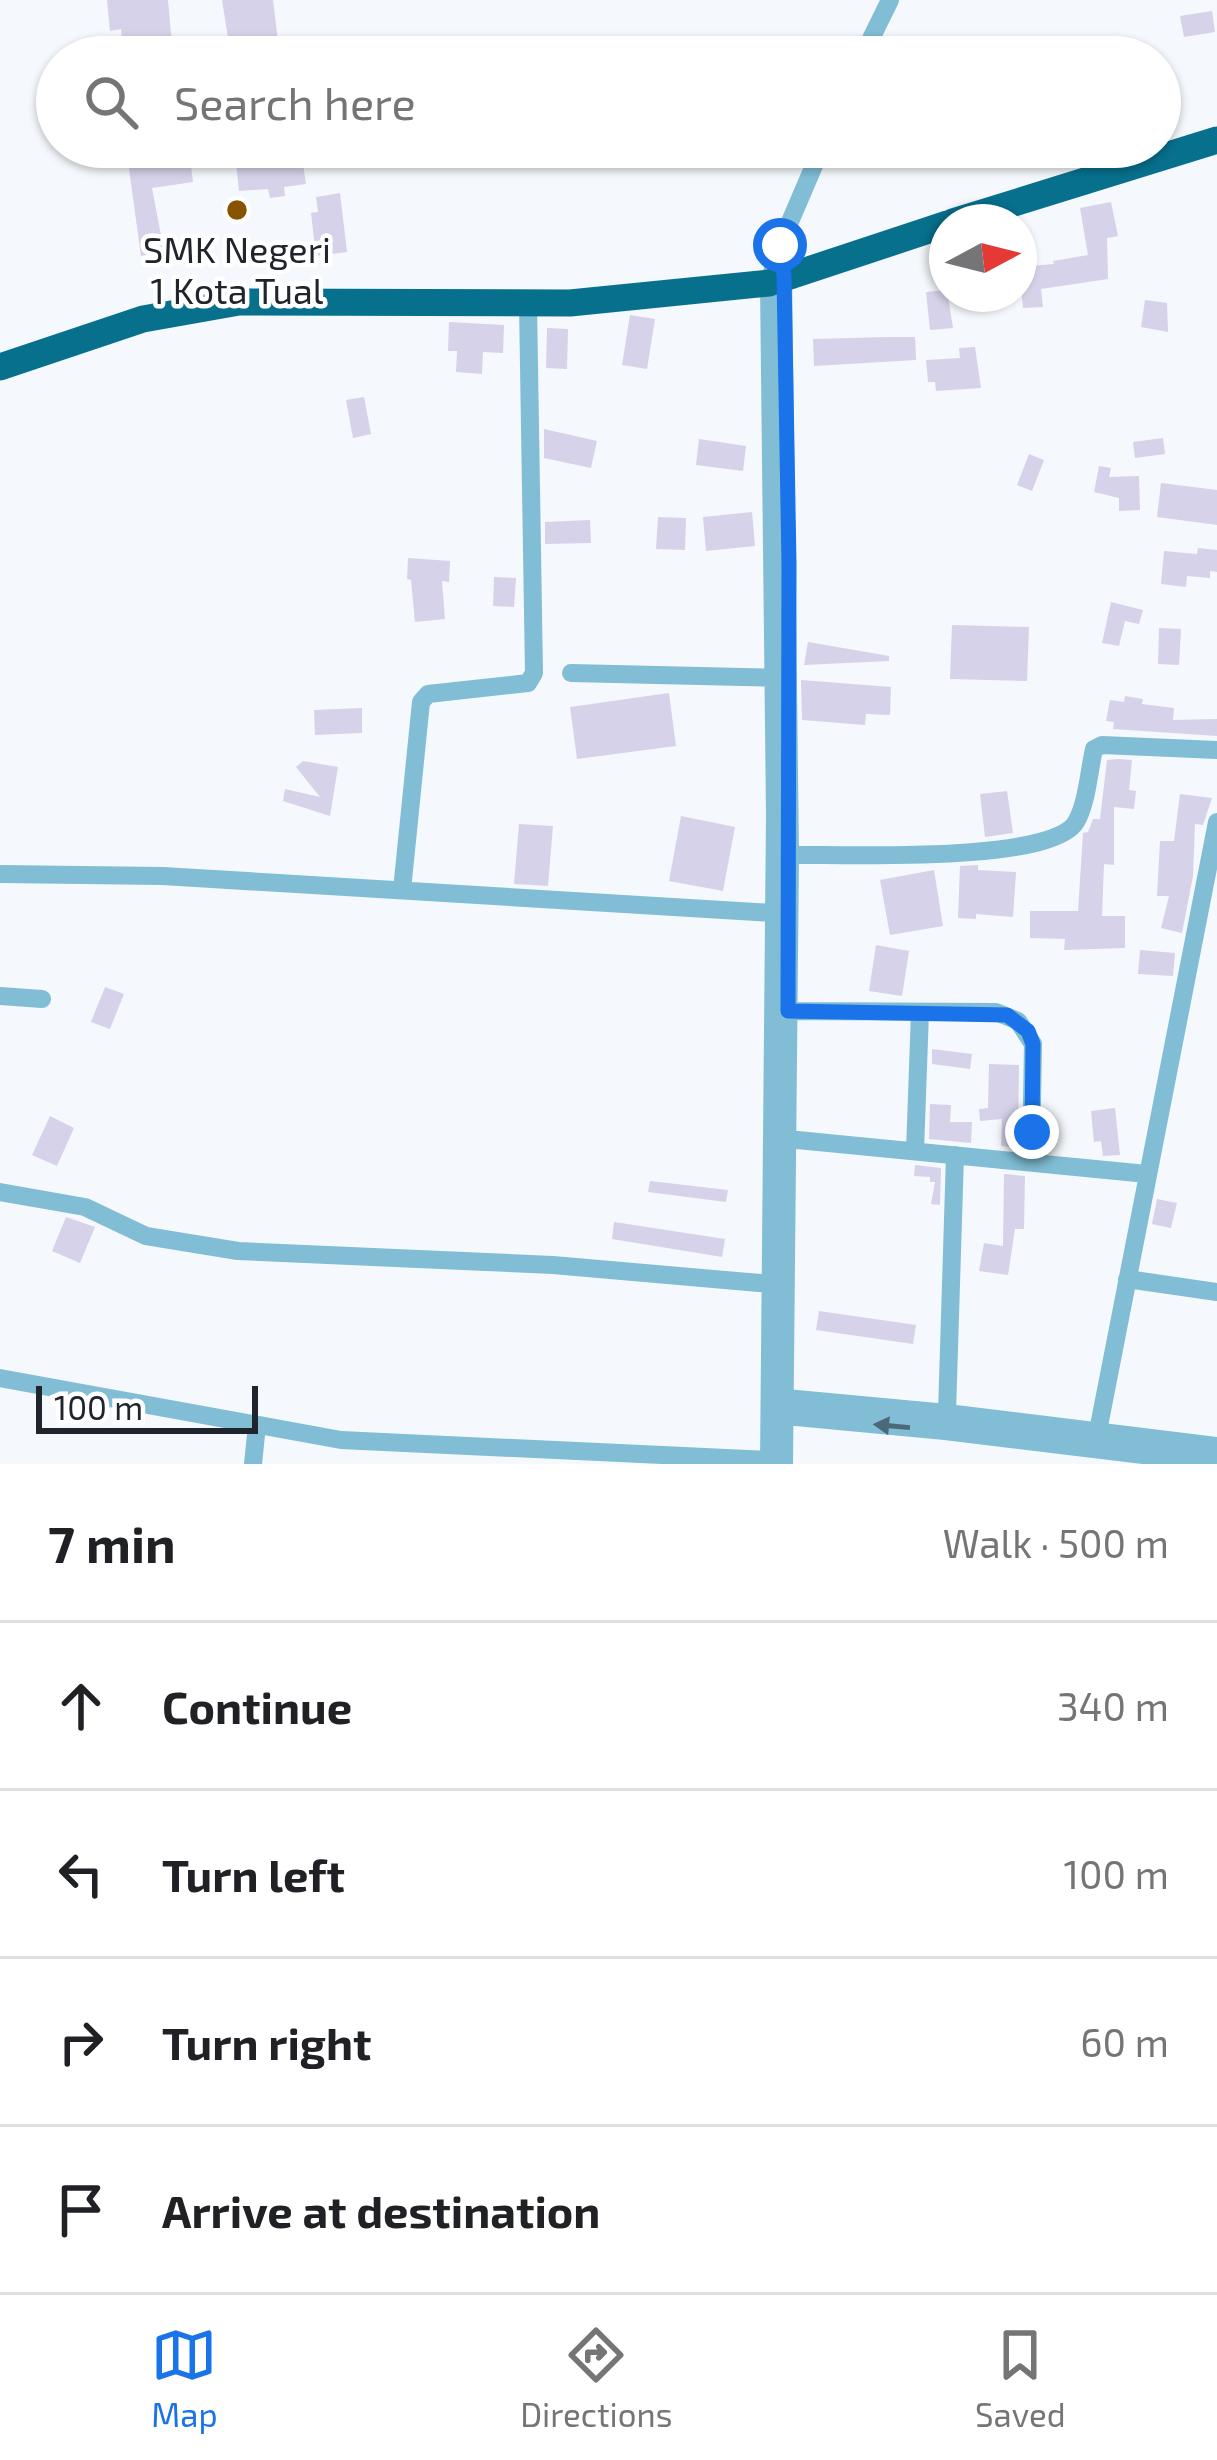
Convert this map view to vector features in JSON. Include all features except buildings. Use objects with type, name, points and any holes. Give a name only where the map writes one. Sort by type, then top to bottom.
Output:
[{"type":"highway","points":[[1181,151],[1217,140]]},
{"type":"highway","points":[[1011,204],[1127,168]]},
{"type":"highway","points":[[0,367],[143,319],[239,302],[528,304],[776,279],[929,230]]},
{"type":"street","points":[[872,36],[890,0]]},
{"type":"street","points":[[0,1378],[341,1440],[518,1456],[774,1463],[787,1139],[790,855],[781,678],[776,279],[780,245],[813,168]]},
{"type":"street","points":[[402,890],[421,702],[428,694],[528,682],[534,673],[528,304]]},
{"type":"street","points":[[571,673],[781,678]]},
{"type":"street","points":[[777,1406],[771,1284],[781,678]]},
{"type":"street","points":[[790,855],[968,854],[1024,846],[1064,833],[1076,823],[1094,749],[1102,745],[1217,750]]},
{"type":"street","points":[[1098,1431],[1217,822]]},
{"type":"street","points":[[0,874],[163,876],[774,913]]},
{"type":"street","points":[[0,996],[42,1000]]},
{"type":"street","points":[[788,1011],[996,1012],[1018,1021],[1033,1044],[1031,1162]]},
{"type":"street","points":[[915,1151],[920,1012]]},
{"type":"street","points":[[787,1139],[1147,1174]]},
{"type":"street","points":[[947,1413],[955,1155]]},
{"type":"street","points":[[0,1192],[86,1207],[146,1236],[238,1251],[553,1265],[771,1284]]},
{"type":"street","points":[[1127,1279],[1217,1292]]},
{"type":"street","points":[[777,1406],[947,1413],[1217,1446]]},
{"type":"street","points":[[777,1406],[1217,1464]]},
{"type":"street","points":[[253,1464],[257,1425]]},
{"type":"place","name":"SMK Negeri 1 Kota Tual","points":[[237,210]]},
{"type":"route","points":[[780,245],[789,564],[788,1011],[1007,1015],[1028,1031],[1033,1044],[1032,1132]]}]
